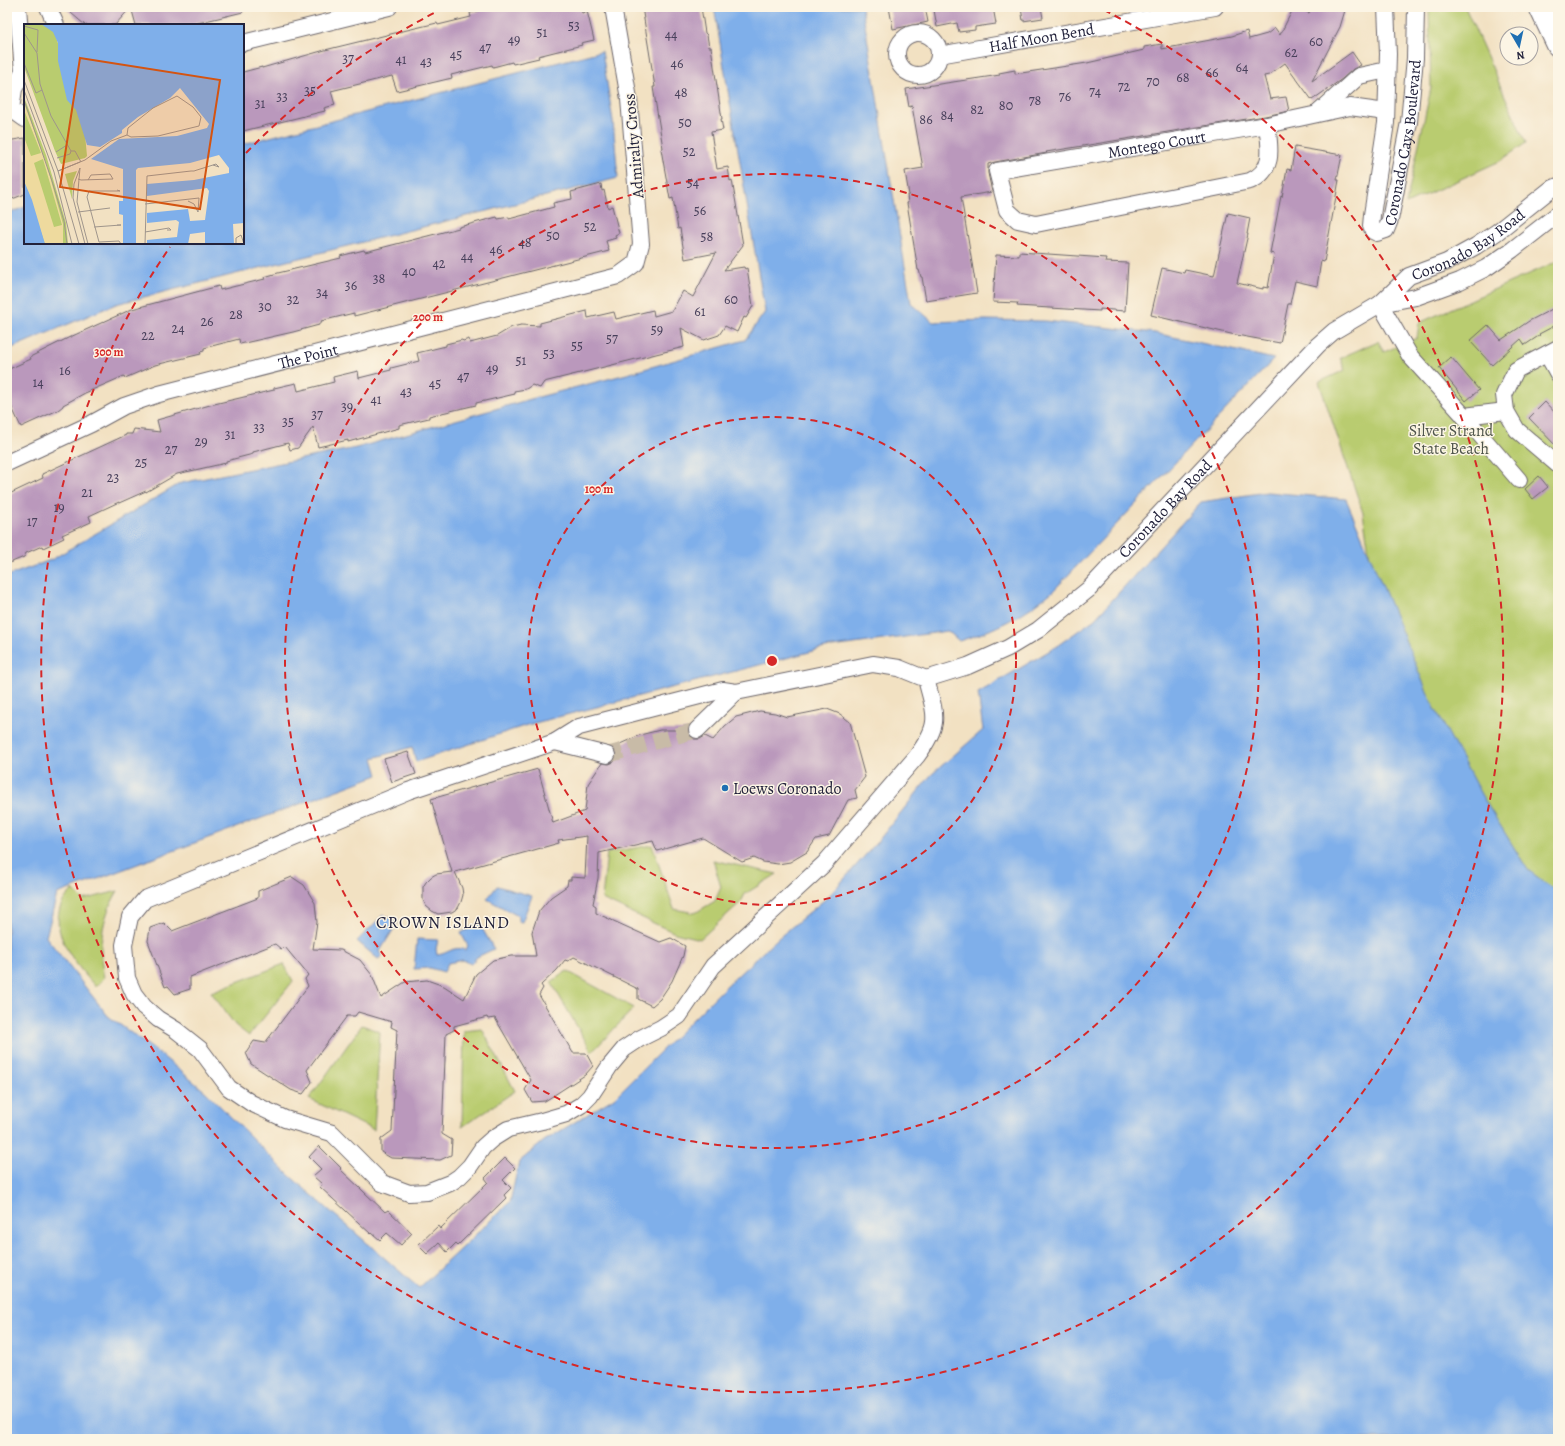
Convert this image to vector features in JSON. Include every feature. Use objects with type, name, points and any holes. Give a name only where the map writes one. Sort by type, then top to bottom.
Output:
[{"type":"highway","points":[[1540,7],[1558,45]]},
{"type":"street","points":[[18,7],[24,72],[14,89],[11,109],[24,118]]},
{"type":"street","points":[[48,7],[56,24]]},
{"type":"street","points":[[244,43],[389,7]]},
{"type":"street","name":"Admiralty Cross","points":[[613,7],[629,99],[641,244],[636,263],[618,276]]},
{"type":"street","name":"Half Moon Bend","points":[[939,55],[1215,7]]},
{"type":"street","name":"Coronado Cays Boulevard","points":[[1386,7],[1388,54],[1386,123],[1371,226],[1373,231],[1377,233],[1386,230],[1390,220],[1409,122],[1415,58],[1416,7]]},
{"type":"street","name":"Montego Court","points":[[1316,114],[1359,76],[1387,70]]},
{"type":"street","name":"Montego Court","points":[[1267,125],[1270,148],[1267,168],[1262,174],[1250,181],[1036,224],[1018,220],[1007,210],[997,171],[1267,125],[1350,107],[1386,112]]},
{"type":"street","name":"Coronado Bay Road","points":[[926,680],[968,666],[1008,648],[1038,630],[1089,588],[1318,345],[1334,331],[1380,304],[1409,276],[1447,262],[1476,246],[1497,232],[1551,189],[1558,186]]},
{"type":"street","name":"Coronado Bay Road","points":[[1380,304],[1416,297],[1460,281],[1486,268],[1512,250],[1558,214]]},
{"type":"street","name":"The Point","points":[[7,462],[91,424],[124,406],[159,394],[618,276]]},
{"type":"street","points":[[1380,304],[1410,356],[1519,480]]},
{"type":"street","points":[[1558,374],[1553,351],[1516,370],[1504,395],[1506,411],[1517,430],[1558,465]]},
{"type":"street","points":[[1464,416],[1506,411]]},
{"type":"street","points":[[873,664],[899,668],[926,680],[935,714],[934,728],[929,740],[921,751],[824,864],[713,966],[679,1016],[662,1028],[639,1039],[624,1049],[609,1067],[590,1096],[581,1105],[566,1114],[508,1129],[492,1139],[459,1177],[439,1188],[427,1192],[409,1193],[382,1183],[332,1133],[285,1118],[251,1103],[229,1088],[200,1049],[176,1030],[158,1019],[144,1007],[134,994],[127,978],[124,946],[130,917],[145,899],[408,791],[555,742],[579,727],[723,690],[736,692],[873,664]]},
{"type":"street","points":[[696,730],[736,692]]},
{"type":"street","points":[[555,742],[607,755]]},
{"type":"green space","points":[[1429,7],[1465,7],[1526,143],[1500,161],[1406,204],[1431,88]]},
{"type":"green space","name":"Silver Strand State Beach","points":[[1558,261],[1558,937],[1380,623],[1363,513],[1319,382],[1345,370],[1340,358],[1378,341],[1384,352],[1417,338],[1419,323]]},
{"type":"green space","points":[[652,845],[674,909],[695,913],[715,901],[721,887],[713,860],[777,874],[745,894],[741,902],[700,939],[675,933],[602,899],[607,853]]},
{"type":"green space","points":[[73,890],[83,900],[118,891],[112,901],[102,933],[101,955],[104,978],[96,987],[69,953],[59,927],[59,914],[63,902]]},
{"type":"green space","points":[[284,964],[293,981],[249,1036],[235,1025],[211,992]]},
{"type":"green space","points":[[567,971],[634,1008],[592,1052],[551,982]]},
{"type":"green space","points":[[362,1025],[380,1032],[374,1130],[309,1099]]},
{"type":"green space","points":[[482,1029],[515,1091],[462,1127],[464,1031]]},
{"type":"water","points":[[714,7],[862,7],[911,303],[933,322],[986,320],[1045,321],[1112,328],[1155,333],[1274,359],[1053,591],[1020,615],[996,627],[959,641],[948,631],[825,648],[527,725],[416,762],[412,747],[373,758],[378,775],[57,894],[46,937],[108,1016],[160,1054],[207,1093],[290,1176],[419,1288],[510,1202],[519,1162],[544,1141],[614,1098],[722,990],[776,940],[829,896],[878,841],[931,775],[983,730],[978,693],[1054,648],[1095,619],[1201,502],[1267,492],[1346,499],[1431,701],[1482,796],[1528,870],[1558,892],[1558,1439],[7,1439],[7,576],[51,560],[181,483],[356,448],[745,340],[765,312]]},
{"type":"water","points":[[602,51],[613,121],[618,178],[116,304],[7,350],[7,214],[24,207],[24,244],[244,244],[244,144]]},
{"type":"water","points":[[497,886],[532,896],[522,922],[518,921],[518,916],[487,899]]},
{"type":"water","points":[[383,915],[398,922],[380,951],[382,956],[378,959],[357,941]]},
{"type":"water","points":[[479,923],[494,949],[477,957],[471,964],[463,960],[448,963],[444,972],[430,968],[414,969],[417,939],[438,940],[436,949],[437,955],[454,949],[465,950],[468,946],[461,933]]},
{"type":"building","points":[[64,7],[131,7],[116,24],[84,24]]},
{"type":"building","points":[[131,7],[242,7],[243,12],[193,24],[136,24]]},
{"type":"building","points":[[494,7],[495,10],[508,7],[580,7],[582,13],[587,11],[594,40],[581,43],[582,45],[538,56],[539,58],[513,64],[512,62],[493,67],[492,65],[451,75],[452,78],[397,91],[392,76],[331,91],[335,105],[324,108],[325,111],[244,131],[244,72],[407,30],[437,23],[438,25],[471,17],[470,13]]},
{"type":"building","points":[[642,7],[701,7],[705,33],[707,35],[709,47],[711,47],[722,119],[723,130],[711,132],[717,169],[728,167],[730,181],[732,180],[743,245],[724,270],[744,267],[745,269],[747,268],[753,306],[746,318],[744,317],[737,332],[725,326],[719,335],[704,340],[681,328],[684,347],[544,382],[540,388],[532,385],[526,389],[514,391],[515,394],[429,416],[429,418],[399,425],[399,428],[348,442],[348,440],[318,447],[313,427],[298,448],[290,450],[288,443],[253,452],[253,454],[226,461],[226,463],[177,474],[146,492],[119,502],[89,516],[91,522],[62,535],[64,538],[43,548],[42,546],[26,553],[24,557],[7,564],[7,495],[43,478],[42,474],[126,434],[132,434],[134,429],[160,432],[157,420],[296,383],[298,391],[334,382],[333,377],[358,371],[359,378],[391,370],[391,368],[419,361],[417,353],[446,346],[446,344],[462,340],[469,339],[470,343],[497,336],[512,327],[521,325],[540,326],[540,323],[587,311],[588,318],[614,312],[616,319],[653,310],[654,316],[672,311],[683,291],[693,297],[716,253],[685,259],[673,198],[670,199],[661,149],[663,148],[653,87],[655,87]]},
{"type":"building","points":[[889,7],[908,7],[908,9],[925,7],[928,22],[893,29]]},
{"type":"building","points":[[949,7],[993,7],[996,24],[975,27],[975,30],[959,32],[957,23],[937,27],[934,10]]},
{"type":"building","points":[[1021,7],[1041,7],[1043,18],[1023,21]]},
{"type":"building","points":[[1294,7],[1309,13],[1312,7],[1346,7],[1340,27],[1312,81],[1352,52],[1361,65],[1353,69],[1342,79],[1312,100],[1285,63],[1269,75],[1264,76],[1270,99],[1286,97],[1289,111],[1046,152],[1047,153],[988,164],[988,173],[992,192],[961,197],[977,293],[926,301],[922,277],[918,270],[907,203],[907,195],[909,195],[905,171],[923,168],[912,106],[909,107],[906,89],[1000,75],[999,73],[1015,70],[1015,74],[1087,63],[1144,50],[1144,47],[1162,44],[1162,49],[1232,36],[1247,31],[1249,39],[1267,34],[1275,28],[1280,35]]},
{"type":"building","points":[[24,138],[24,194],[7,201],[7,141]]},
{"type":"building","points":[[1295,147],[1342,155],[1324,262],[1321,261],[1317,286],[1295,281],[1290,304],[1288,304],[1280,343],[1231,334],[1151,315],[1162,268],[1184,273],[1185,270],[1214,276],[1228,213],[1250,218],[1237,283],[1263,289],[1263,287],[1268,288],[1274,254],[1270,253],[1287,169],[1291,170]]},
{"type":"building","points":[[601,184],[608,208],[612,206],[619,233],[615,235],[616,238],[606,241],[609,251],[354,316],[354,313],[321,321],[322,323],[319,323],[319,325],[293,332],[240,344],[239,339],[204,348],[204,351],[200,352],[201,354],[155,365],[125,378],[124,376],[85,393],[63,405],[58,410],[21,427],[7,397],[7,370],[31,359],[30,357],[68,338],[132,309],[219,286],[220,290],[265,279],[264,277],[278,273],[341,258],[340,256],[364,250],[365,252],[497,217],[498,219],[509,217],[509,219],[543,210],[554,207],[553,203],[572,199],[571,192]]},
{"type":"building","points":[[1019,252],[1106,258],[1105,262],[1128,263],[1125,311],[1017,306],[1018,303],[993,302],[996,255],[1019,256]]},
{"type":"building","points":[[1558,306],[1558,324],[1539,334],[1540,335],[1525,345],[1521,339],[1492,365],[1470,341],[1488,325],[1501,340],[1529,321]]},
{"type":"building","points":[[1451,357],[1479,390],[1466,401],[1439,368]]},
{"type":"building","points":[[1545,402],[1558,416],[1558,448],[1529,418]]},
{"type":"building","points":[[1539,476],[1548,487],[1533,499],[1525,489]]},
{"type":"building","points":[[827,709],[840,714],[850,722],[865,777],[855,790],[857,798],[848,800],[829,836],[816,839],[807,852],[790,862],[778,864],[763,862],[754,858],[742,862],[703,838],[657,851],[653,841],[599,853],[598,878],[593,904],[596,906],[596,913],[660,942],[671,938],[685,946],[683,956],[672,981],[660,999],[652,1006],[638,999],[638,989],[574,957],[568,961],[565,960],[541,985],[543,988],[539,995],[573,1053],[586,1053],[593,1066],[585,1075],[545,1101],[532,1102],[525,1090],[531,1080],[495,1018],[488,1019],[487,1017],[454,1026],[454,1030],[446,1034],[442,1134],[452,1140],[451,1155],[440,1160],[391,1158],[381,1152],[381,1139],[392,1131],[397,1030],[391,1027],[392,1022],[358,1012],[355,1016],[347,1016],[307,1070],[312,1082],[303,1094],[291,1090],[251,1064],[246,1053],[254,1041],[265,1043],[308,986],[305,979],[308,975],[285,947],[281,949],[275,944],[190,977],[190,989],[175,994],[168,986],[165,987],[148,941],[150,928],[164,923],[172,931],[258,898],[258,891],[292,877],[304,885],[315,903],[317,922],[313,949],[341,950],[360,960],[372,975],[381,998],[405,982],[427,980],[444,986],[464,999],[476,974],[493,960],[511,956],[536,956],[532,932],[539,911],[551,897],[567,886],[568,880],[571,880],[571,877],[585,878],[587,836],[558,840],[559,843],[455,872],[462,888],[463,895],[461,902],[458,908],[452,912],[438,914],[426,906],[423,900],[423,887],[431,877],[436,874],[452,872],[431,799],[538,769],[553,823],[585,811],[588,784],[602,763],[609,764],[614,762],[616,757],[615,750],[620,744],[640,735],[660,730],[684,730],[688,731],[690,736],[694,739],[700,739],[705,736],[713,740],[725,726],[736,717],[760,711],[775,713],[787,717]]},
{"type":"building","points":[[408,752],[416,774],[392,782],[384,759]]},
{"type":"building","points":[[319,1146],[341,1168],[340,1169],[385,1212],[388,1210],[412,1233],[401,1245],[387,1233],[380,1240],[372,1233],[371,1234],[320,1187],[322,1184],[313,1176],[321,1169],[309,1157]]},
{"type":"building","points":[[505,1158],[515,1168],[503,1180],[511,1188],[504,1195],[506,1198],[457,1246],[455,1244],[447,1252],[439,1243],[427,1254],[418,1245],[438,1226],[440,1229],[488,1182],[485,1178]]},
{"type":"tunnel","points":[[607,755],[697,730]]},
{"type":"place","name":"Loews Coronado","points":[[725,788]]},
{"type":"district","name":"CROWN ISLAND","points":[[443,922]]}]
